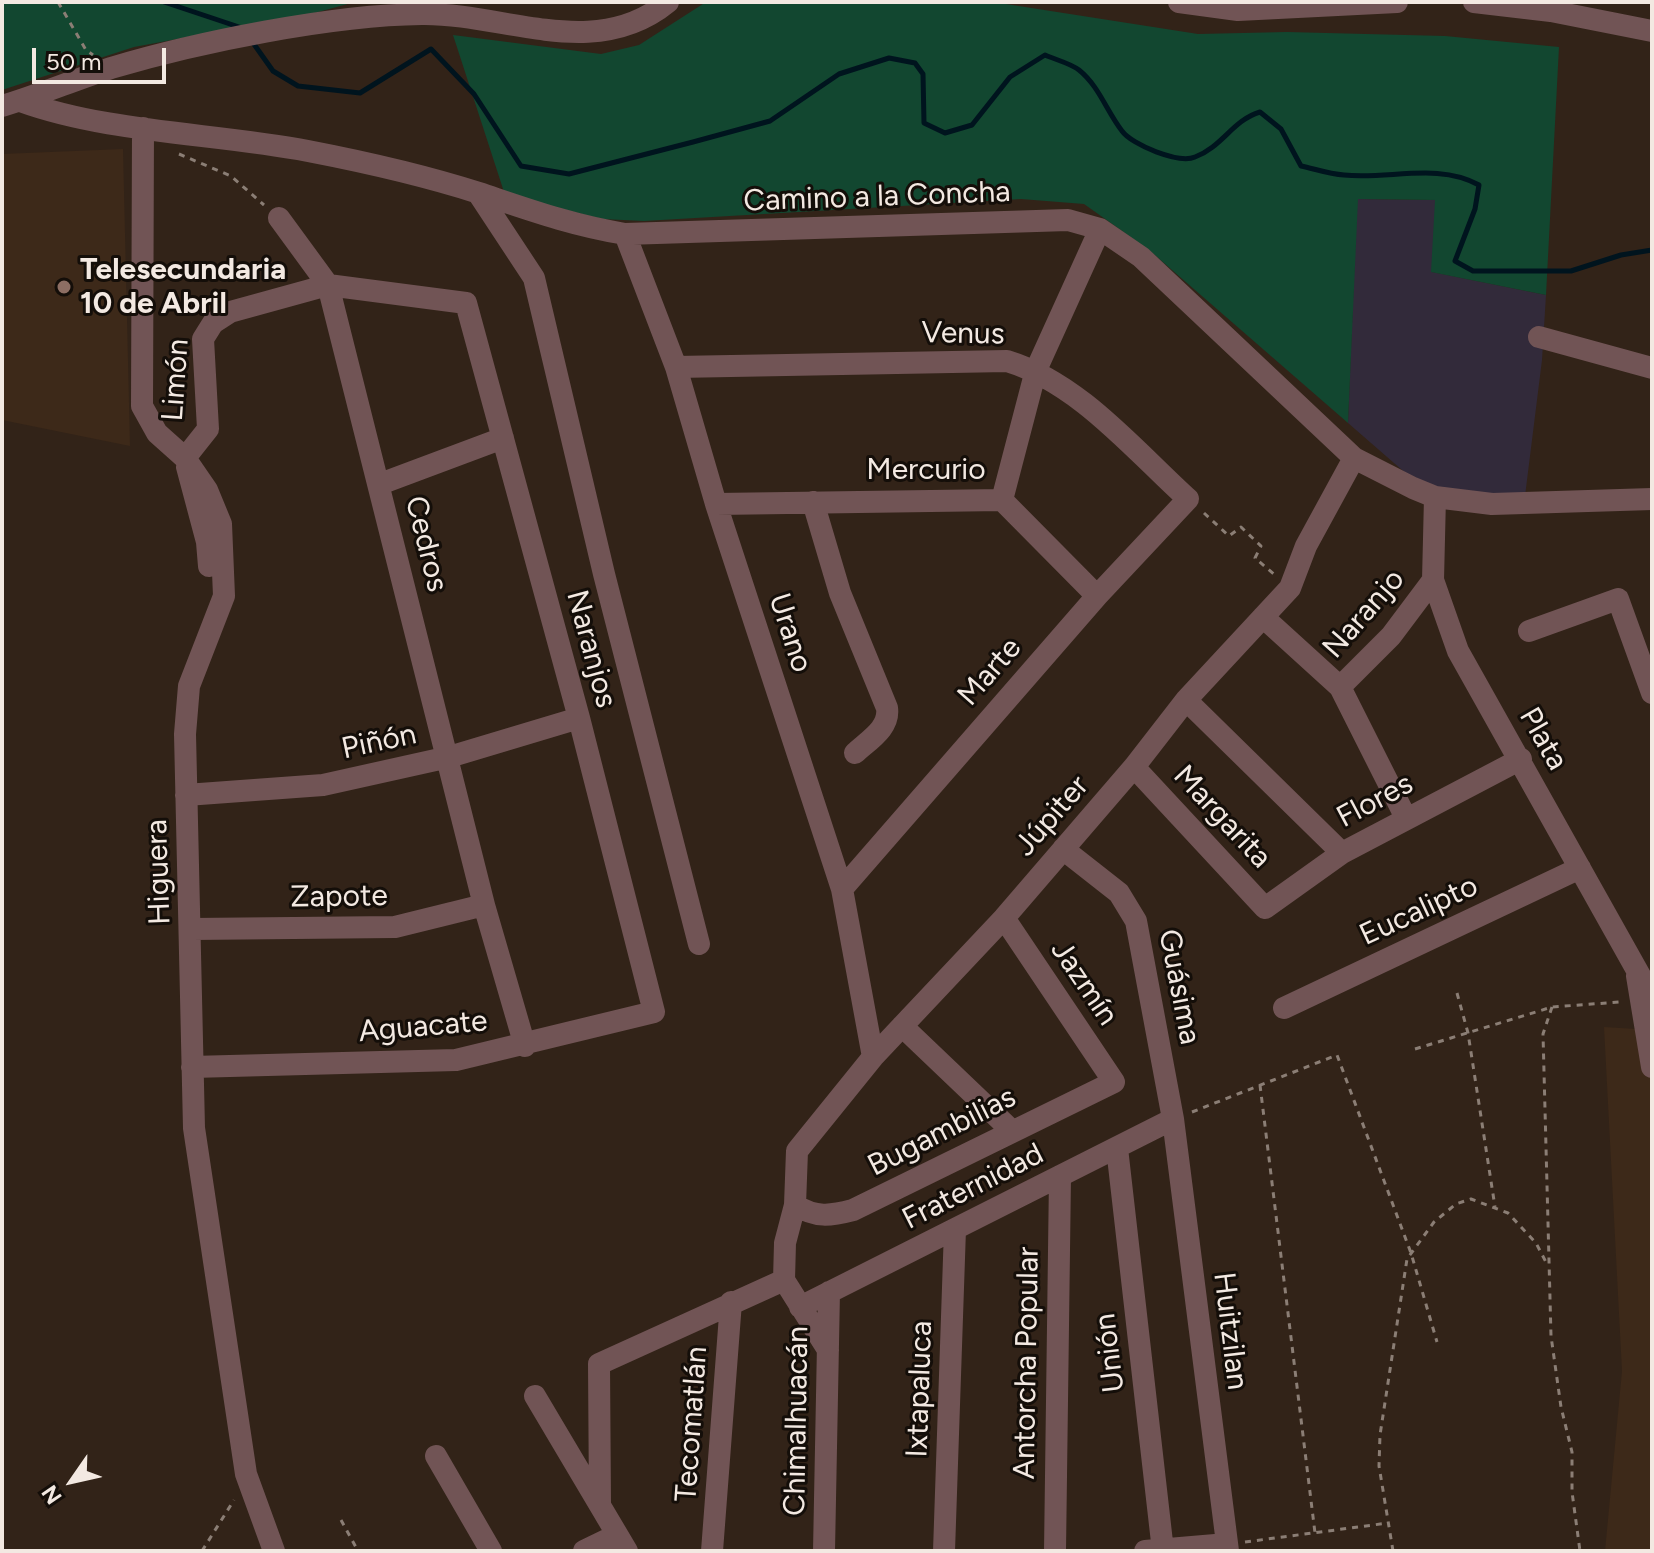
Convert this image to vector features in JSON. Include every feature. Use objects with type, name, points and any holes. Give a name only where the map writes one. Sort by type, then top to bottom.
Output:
[{"type":"street","name":"Camino a la Concha","points":[[11,103],[112,68],[304,27],[426,14],[600,34],[628,27],[668,2]]},
{"type":"street","points":[[1179,2],[1238,10],[1397,2]]},
{"type":"street","points":[[1474,2],[1645,26]]},
{"type":"street","name":"Camino a la Concha","points":[[11,103],[152,129],[204,133],[305,151],[478,193],[554,220],[625,234],[1068,220],[1100,229],[1141,257],[1354,458],[1435,497],[1492,504],[1652,499]]},
{"type":"street","name":"Higuera","points":[[152,129],[142,406],[157,433],[185,458],[207,490],[221,524],[224,596],[189,686],[185,734],[192,929],[194,1128],[246,1474],[274,1551]]},
{"type":"street","points":[[478,193],[534,278],[604,574],[699,944]]},
{"type":"street","name":"Cedros","points":[[279,218],[328,285],[484,905],[525,1046]]},
{"type":"street","points":[[1002,500],[1036,370],[1100,229]]},
{"type":"street","name":"Urano","points":[[625,234],[676,367],[716,504],[842,889],[873,1057]]},
{"type":"street","name":"Limón","points":[[185,458],[208,429],[210,413],[203,339],[213,323],[230,312],[328,285],[466,303]]},
{"type":"street","name":"Naranjos","points":[[466,303],[579,718],[654,1012]]},
{"type":"street","points":[[1539,337],[1652,368]]},
{"type":"street","name":"Venus","points":[[676,367],[1007,361],[1036,370],[1061,384],[1188,499]]},
{"type":"street","points":[[380,484],[503,438]]},
{"type":"street","name":"Júpiter","points":[[784,1280],[785,1243],[795,1205],[797,1151],[873,1057],[1004,918],[1134,767],[1186,700],[1290,588],[1306,546],[1354,458]]},
{"type":"street","name":"Plata","points":[[1435,497],[1433,580],[1458,651],[1635,963],[1646,998],[1652,1067]]},
{"type":"street","name":"Marte","points":[[842,889],[1097,596],[1188,499]]},
{"type":"street","name":"Mercurio","points":[[716,504],[1002,500],[1097,596]]},
{"type":"street","points":[[813,502],[840,593],[889,718],[884,727],[855,753]]},
{"type":"street","name":"Naranjo","points":[[1340,687],[1391,636],[1433,580]]},
{"type":"street","points":[[1529,631],[1618,599],[1652,693]]},
{"type":"street","points":[[1263,617],[1340,687],[1406,818]]},
{"type":"street","points":[[1186,700],[1342,853]]},
{"type":"street","name":"Piñón","points":[[186,795],[323,785],[449,757],[579,718]]},
{"type":"street","name":"Flores","points":[[1265,908],[1342,853],[1521,759]]},
{"type":"street","name":"Margarita","points":[[1134,767],[1265,908]]},
{"type":"street","name":"Guásima","points":[[1063,849],[1119,893],[1136,921],[1173,1119]]},
{"type":"street","name":"Eucalipto","points":[[1284,1008],[1580,868]]},
{"type":"street","name":"Zapote","points":[[192,929],[395,927],[484,905]]},
{"type":"street","name":"Jazmín","points":[[1004,918],[1114,1082]]},
{"type":"street","name":"Aguacate","points":[[192,1067],[456,1060],[525,1046],[654,1012]]},
{"type":"street","points":[[902,1026],[1011,1130]]},
{"type":"street","name":"Bugambilias","points":[[795,1205],[812,1215],[830,1216],[853,1210],[1114,1082]]},
{"type":"street","name":"Fraternidad","points":[[800,1307],[1173,1119]]},
{"type":"street","name":"Huitzilan","points":[[1173,1119],[1228,1548]]},
{"type":"street","name":"Unión","points":[[1117,1148],[1157,1550]]},
{"type":"street","name":"Antorcha Popular","points":[[1055,1551],[1060,1176]]},
{"type":"street","name":"Ixtapaluca","points":[[944,1551],[955,1229]]},
{"type":"street","points":[[600,1505],[599,1364],[784,1280],[828,1350]]},
{"type":"street","name":"Chimalhuacán","points":[[824,1551],[829,1292]]},
{"type":"street","name":"Tecomatlán","points":[[712,1551],[731,1302]]},
{"type":"street","points":[[535,1396],[622,1543],[584,1551]]},
{"type":"street","points":[[436,1456],[491,1551]]},
{"type":"street","points":[[1157,1550],[1228,1548]]},
{"type":"path","points":[[58,2],[86,50],[112,68]]},
{"type":"path","points":[[152,129],[170,151],[231,176],[279,218]]},
{"type":"path","points":[[1188,499],[1229,536],[1241,527],[1261,546],[1255,558],[1290,588]]},
{"type":"path","points":[[1457,993],[1468,1033],[1495,1207]]},
{"type":"path","points":[[1415,1049],[1552,1007],[1646,998]]},
{"type":"path","points":[[1552,1007],[1543,1034],[1551,1336],[1572,1452],[1572,1492],[1580,1551]]},
{"type":"path","points":[[1173,1119],[1337,1055],[1411,1253],[1437,1342]]},
{"type":"path","points":[[1260,1085],[1315,1533]]},
{"type":"path","points":[[1393,1551],[1379,1466],[1380,1435],[1411,1253],[1434,1222],[1456,1204],[1471,1199],[1508,1213],[1525,1229],[1549,1269]]},
{"type":"path","points":[[202,1551],[224,1520],[246,1474]]},
{"type":"path","points":[[341,1520],[358,1551]]},
{"type":"path","points":[[1228,1548],[1388,1523]]},
{"type":"shaded area","name":"Telesecundaria 10 de Abril","points":[[123,149],[130,446],[2,420],[2,154]]},
{"type":"shaded area","points":[[1357,199],[1436,200],[1432,272],[1546,295],[1542,360],[1524,504],[1417,483],[1348,423]]},
{"type":"shaded area","points":[[1604,1027],[1652,1030],[1652,1551],[1605,1551],[1622,1371]]},
{"type":"green space","points":[[2,2],[355,2],[307,15],[134,47],[2,90]]},
{"type":"green space","points":[[706,2],[993,2],[1198,34],[1287,32],[1445,36],[1559,47],[1546,295],[1431,272],[1435,200],[1358,199],[1348,423],[1149,250],[1084,204],[1021,199],[644,221],[602,219],[505,195],[453,35],[601,54],[639,45]]},
{"type":"waterway","points":[[164,2],[242,28]]},
{"type":"waterway","points":[[251,40],[273,71],[298,86],[360,93],[431,49],[474,94],[521,166],[569,174],[770,121],[839,74],[889,58],[915,63],[923,74],[924,123],[945,133],[972,125],[1010,77],[1045,55],[1071,65],[1086,76],[1127,136],[1168,156],[1188,158],[1204,153],[1242,121],[1260,112],[1281,129],[1301,166],[1327,173],[1361,176],[1447,174],[1479,185],[1475,209],[1455,261],[1473,271],[1571,271],[1621,255],[1652,250]]},
{"type":"place","name":"Telesecundaria 10 de Abril","points":[[64,287]]}]
